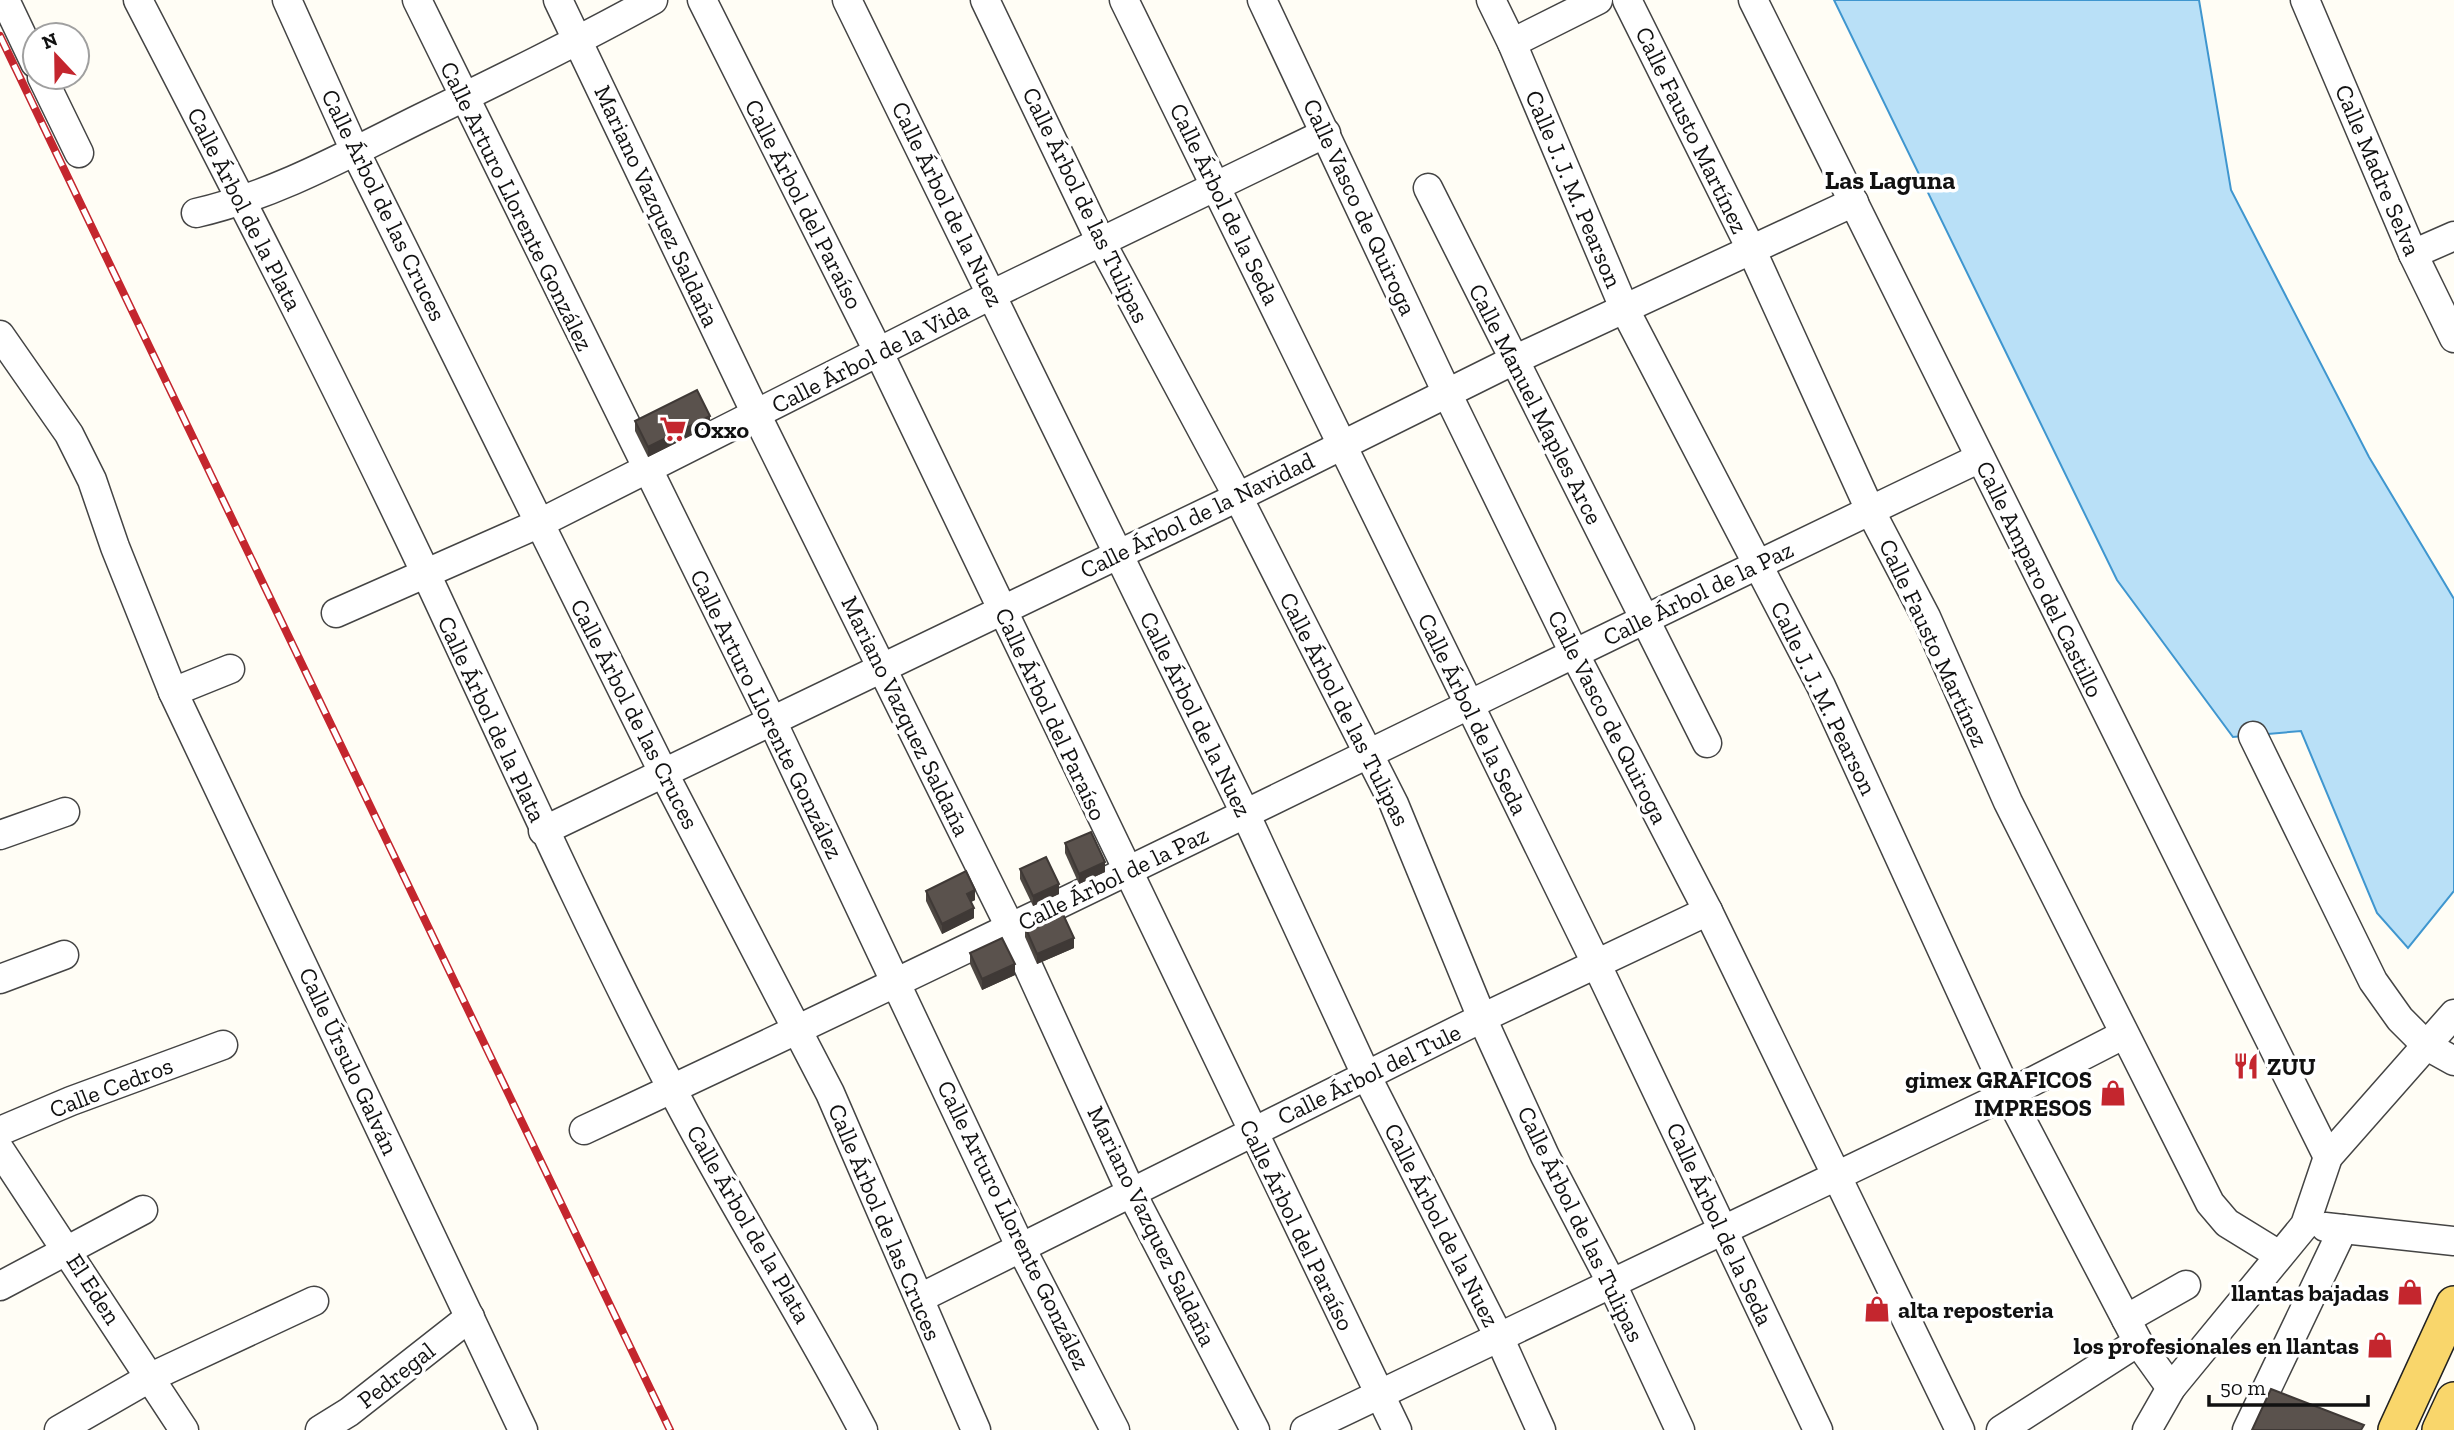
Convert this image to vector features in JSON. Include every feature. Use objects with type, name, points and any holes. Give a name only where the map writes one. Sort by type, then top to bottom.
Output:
[{"type":"main road","points":[[2396,1430],[2454,1304]]},
{"type":"main road","points":[[2440,1430],[2454,1400]]},
{"type":"street","points":[[5,0],[21,34]]},
{"type":"street","name":"Calle Árbol de la Plata","points":[[138,0],[243,202],[426,575],[543,831],[672,1089],[817,1343],[863,1430]]},
{"type":"street","name":"Calle Árbol de las Cruces","points":[[287,0],[355,151],[663,772],[797,1028],[920,1298],[955,1387],[976,1430]]},
{"type":"street","name":"Calle Arturo Llorente González","points":[[417,0],[772,721],[1020,1245],[1115,1430]]},
{"type":"street","name":"Mariano Vazquez Saldaña","points":[[558,0],[757,416],[1010,929],[1132,1192],[1255,1430]]},
{"type":"street","points":[[196,213],[243,202],[355,151],[578,41],[653,0]]},
{"type":"street","name":"Calle Árbol del Paraíso","points":[[702,0],[879,353],[1126,873],[1397,1430]]},
{"type":"street","name":"Calle Árbol de la Nuez","points":[[847,0],[1245,813],[1367,1077],[1499,1337],[1541,1430]]},
{"type":"street","name":"Calle Árbol de las Tulipas","points":[[985,0],[1101,242],[1238,497],[1368,752],[1437,902],[1482,1018],[1545,1156],[1611,1282],[1680,1430]]},
{"type":"street","name":"Calle Árbol de la Seda","points":[[1124,0],[1596,963],[1818,1430]]},
{"type":"street","name":"Calle Vasco de Quiroga","points":[[1262,0],[1447,393],[1574,653],[1707,911],[1837,1176],[1952,1427]]},
{"type":"street","name":"Calle J. J. M. Pearson","points":[[1491,0],[1512,43],[1624,308],[1821,686],[2008,1094],[2132,1331],[2171,1388]]},
{"type":"street","points":[[1512,43],[1598,0]]},
{"type":"street","name":"Calle Fausto Martínez","points":[[1627,0],[1752,251],[1870,510],[1926,617],[2008,802],[2123,1035],[2210,1203],[2227,1223],[2280,1255]]},
{"type":"street","name":"Calle Amparo del Castillo","points":[[1753,0],[2328,1157]]},
{"type":"street","name":"Calle Madre Selva","points":[[2305,0],[2413,254],[2454,338]]},
{"type":"street","points":[[49,91],[79,153]]},
{"type":"street","name":"Calle Árbol de la Vida","points":[[336,613],[540,523],[757,416],[993,294],[1326,133]]},
{"type":"street","name":"Calle Manuel Maples Arce","points":[[1428,187],[1707,743]]},
{"type":"street","name":"Calle Árbol de la Navidad","points":[[543,831],[1238,497],[1514,360],[1854,202]]},
{"type":"street","points":[[2413,254],[2454,236]]},
{"type":"street","name":"Calle Úrsulo Galván","points":[[0,335],[69,434],[92,480],[115,547],[173,692],[523,1430]]},
{"type":"street","name":"Calle Árbol de la Paz","points":[[584,1130],[797,1028],[898,984],[1468,703],[1980,458]]},
{"type":"street","points":[[173,692],[230,669]]},
{"type":"street","points":[[2253,736],[2355,948],[2400,1019],[2427,1046],[2454,1061]]},
{"type":"street","points":[[0,835],[65,812]]},
{"type":"street","name":"Calle Árbol del Tule","points":[[920,1298],[1020,1245],[1367,1077],[1482,1018],[1707,911]]},
{"type":"street","points":[[0,979],[64,955]]},
{"type":"street","points":[[2147,1430],[2171,1388],[2305,1225],[2328,1157],[2454,1014]]},
{"type":"street","points":[[1305,1430],[2008,1094],[2123,1035]]},
{"type":"street","name":"Calle Cedros","points":[[0,1131],[71,1101],[223,1045]]},
{"type":"street","name":"El Eden","points":[[0,1150],[68,1249],[184,1430]]},
{"type":"street","points":[[0,1286],[143,1210]]},
{"type":"street","points":[[2305,1225],[2454,1241]]},
{"type":"street","points":[[2247,1430],[2343,1229]]},
{"type":"street","points":[[2001,1430],[2132,1331],[2186,1285]]},
{"type":"street","points":[[59,1430],[151,1377],[314,1301]]},
{"type":"street","name":"Pedregal","points":[[320,1430],[353,1421],[470,1317]]},
{"type":"water","points":[[1834,0],[2199,0],[2231,190],[2369,457],[2454,599],[2454,891],[2408,948],[2377,913],[2301,731],[2233,737],[2117,580]]},
{"type":"building","name":"Oxxo","points":[[697,390],[710,416],[648,447],[635,421]]},
{"type":"building","points":[[1091,832],[1105,862],[1079,874],[1065,843]]},
{"type":"building","points":[[1046,857],[1059,884],[1033,896],[1020,869]]},
{"type":"building","points":[[966,871],[975,890],[967,894],[974,908],[942,924],[926,891]]},
{"type":"building","points":[[1061,910],[1074,938],[1037,954],[1025,927]]},
{"type":"building","points":[[1002,938],[1015,964],[982,979],[970,953]]},
{"type":"building","points":[[2271,1389],[2364,1425],[2361,1430],[2252,1430]]},
{"type":"railway","points":[[0,36],[670,1430]]},
{"type":"place","name":"Oxxo","points":[[673,429]]},
{"type":"place","name":"ZUU","points":[[2246,1066]]},
{"type":"place","name":"gimex GRAFICOS IMPRESOS","points":[[2113,1093]]},
{"type":"place","name":"llantas bajadas","points":[[2410,1292]]},
{"type":"place","name":"alta reposteria","points":[[1877,1309]]},
{"type":"place","name":"los profesionales en llantas","points":[[2380,1345]]},
{"type":"district","name":"Las Laguna","points":[[1890,180]]}]
